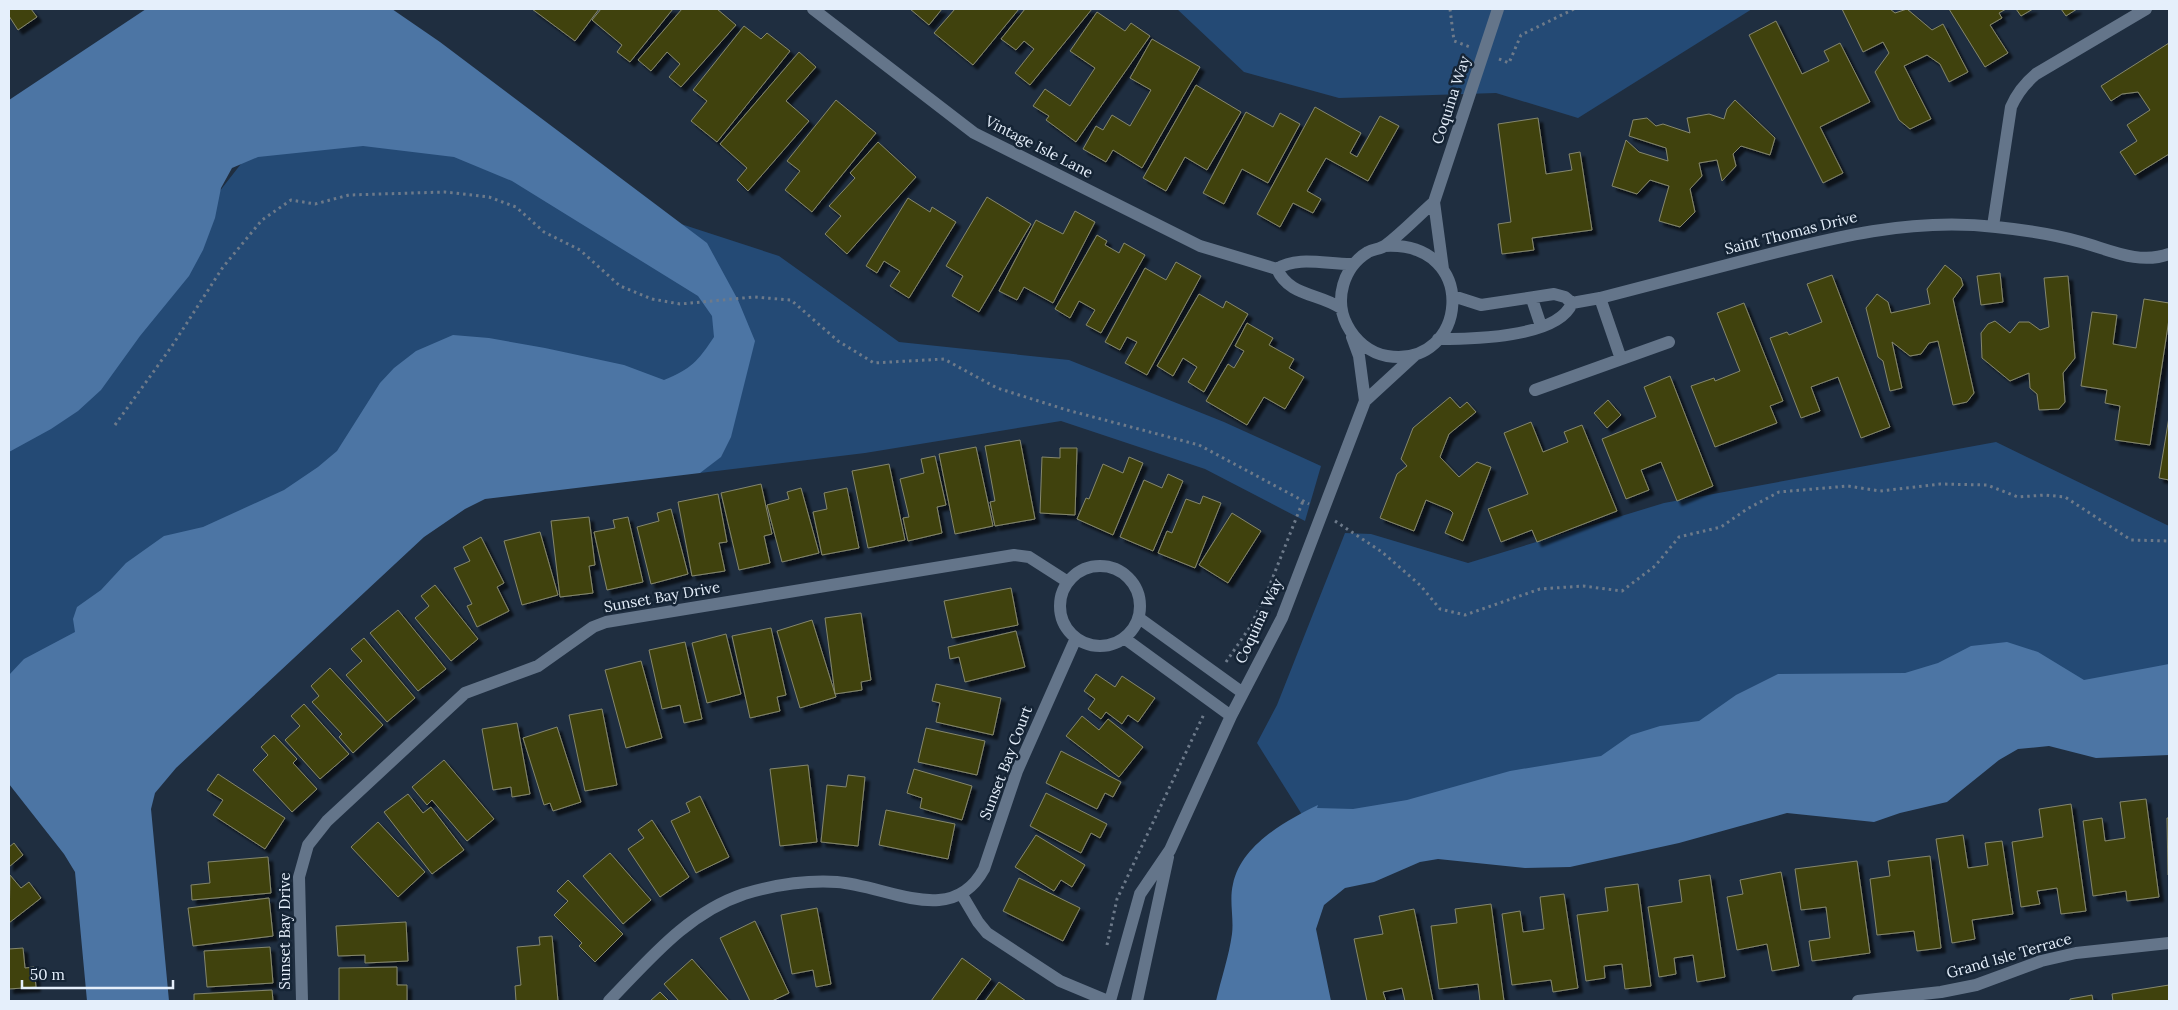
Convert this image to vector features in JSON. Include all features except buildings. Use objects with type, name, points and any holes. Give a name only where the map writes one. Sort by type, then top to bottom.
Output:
[{"type":"street","name":"Vintage Isle Lane","points":[[813,9],[974,133],[1200,246],[1277,269]]},
{"type":"street","name":"Coquina Way","points":[[1443,269],[1434,202],[1498,9]]},
{"type":"street","points":[[1992,226],[2011,108],[2017,94],[2025,83],[2036,74],[2146,9]]},
{"type":"street","points":[[1384,246],[1401,245],[1417,249],[1432,257],[1443,269],[1450,282],[1453,296],[1452,311],[1447,326],[1438,339],[1415,354],[1397,357],[1379,354],[1363,346],[1350,333],[1341,308],[1343,285],[1354,264],[1368,253],[1384,246],[1434,202]]},
{"type":"street","name":"Saint Thomas Drive","points":[[1453,296],[1481,305],[1532,299],[1554,294],[1572,303],[1600,298],[1834,237],[1889,228],[1941,224],[1992,226],[2027,230],[2072,240],[2131,257],[2147,258],[2169,254]]},
{"type":"street","points":[[1341,308],[1282,281],[1277,269],[1285,263],[1302,260],[1332,265],[1354,264]]},
{"type":"street","points":[[1600,298],[1621,359]]},
{"type":"street","points":[[1532,299],[1541,326]]},
{"type":"street","points":[[1438,339],[1474,339],[1518,334],[1562,318],[1568,313],[1572,303]]},
{"type":"street","name":"Coquina Way","points":[[1350,333],[1359,356],[1365,401]]},
{"type":"street","points":[[1535,390],[1615,363],[1621,359],[1669,342]]},
{"type":"street","name":"Coquina Way","points":[[1109,1001],[1140,894],[1170,850],[1230,716],[1282,618],[1365,401],[1415,354]]},
{"type":"street","name":"Sunset Bay Drive","points":[[302,1001],[299,877],[308,846],[327,821],[465,693],[538,666],[593,627],[606,622],[1014,555],[1029,557],[1068,582]]},
{"type":"street","points":[[1096,565],[1110,567],[1122,572],[1132,580],[1141,604],[1139,618],[1134,629],[1124,638],[1113,644],[1100,646],[1087,644],[1076,638],[1066,628],[1061,615],[1060,601],[1068,582],[1083,569],[1096,565]]},
{"type":"street","points":[[1139,618],[1243,693]]},
{"type":"street","name":"Sunset Bay Court","points":[[962,895],[977,882],[984,868],[1017,771],[1076,638]]},
{"type":"street","points":[[1124,638],[1230,716]]},
{"type":"street","name":"Coquina Way","points":[[1137,1001],[1170,850]]},
{"type":"street","points":[[609,1001],[667,941],[712,908],[742,895],[773,886],[805,882],[853,884],[942,902],[962,895],[987,933],[1060,981],[1109,1001]]},
{"type":"street","name":"Grand Isle Terrace","points":[[1858,1001],[1941,992],[1967,987],[2041,961],[2076,953],[2169,943]]},
{"type":"path","points":[[115,425],[172,346],[224,267],[262,220],[291,200],[315,204],[349,195],[445,192],[488,197],[516,207],[544,232],[580,250],[620,286],[652,299],[680,304],[754,297],[791,300],[838,341],[874,362],[944,359],[997,388],[1067,410],[1200,445],[1304,501],[1382,552],[1420,585],[1440,609],[1466,615],[1540,589],[1583,586],[1622,592],[1655,566],[1679,537],[1720,527],[1747,509],[1779,492],[1848,486],[1880,491],[1940,484],[1987,485],[2018,497],[2045,495],[2065,497],[2131,540],[2169,541]]},
{"type":"path","points":[[1226,666],[1226,660],[1250,627],[1267,592],[1304,501]]},
{"type":"path","points":[[1106,950],[1117,899],[1205,713]]},
{"type":"shaded area","points":[[146,9],[392,9],[440,42],[707,243],[738,300],[755,341],[731,437],[721,457],[700,473],[485,499],[465,509],[424,537],[176,768],[155,793],[151,809],[169,1001],[87,1001],[75,872],[64,854],[9,784],[9,675],[24,659],[75,632],[73,619],[77,607],[101,590],[126,563],[164,536],[203,527],[284,490],[318,467],[337,451],[380,383],[394,368],[416,351],[453,335],[489,338],[624,365],[664,380],[681,372],[693,363],[714,337],[712,316],[698,296],[512,181],[454,157],[363,146],[258,157],[232,168],[221,188],[215,218],[203,250],[189,276],[140,336],[101,390],[78,411],[51,429],[9,452],[9,100]]},
{"type":"shaded area","points":[[1177,9],[1752,9],[1578,118],[1496,93],[1339,98],[1244,72]]},
{"type":"shaded area","points":[[417,130],[555,183],[779,256],[899,342],[1069,360],[1224,422],[1321,466],[1305,521],[1205,469],[1061,421],[865,453],[700,473],[528,367],[376,434],[9,695],[9,427],[74,377],[262,137]]},
{"type":"shaded area","points":[[1996,442],[2169,526],[2169,711],[1311,829],[1257,743],[1277,705],[1345,533],[1371,534],[1468,563],[1664,503]]},
{"type":"shaded area","points":[[2007,642],[2038,652],[2084,680],[2169,664],[2169,755],[2096,758],[2049,746],[2018,749],[1999,760],[1947,802],[1900,813],[1874,822],[1787,813],[1679,843],[1570,867],[1525,868],[1438,859],[1420,862],[1374,882],[1345,888],[1324,905],[1316,929],[1331,1001],[1216,1001],[1231,942],[1232,890],[1238,870],[1245,857],[1266,836],[1318,805],[1317,808],[1353,809],[1407,800],[1510,771],[1601,756],[1631,735],[1660,726],[1699,721],[1736,695],[1778,674],[1905,673],[1938,663],[1971,646]]}]
